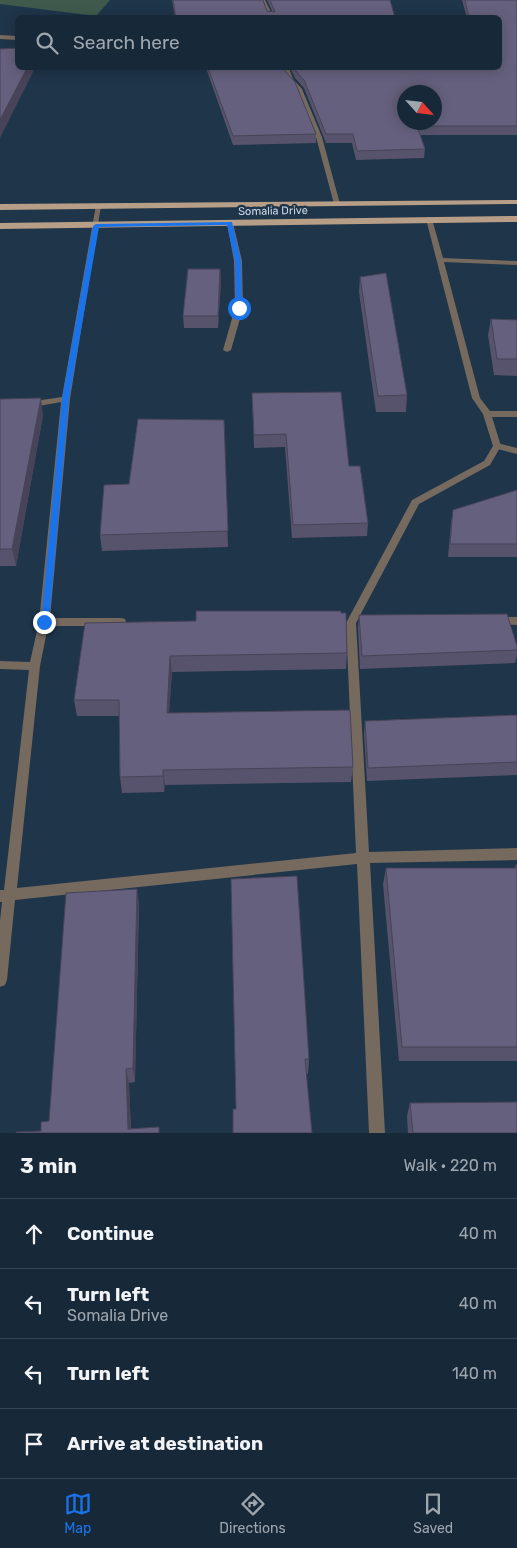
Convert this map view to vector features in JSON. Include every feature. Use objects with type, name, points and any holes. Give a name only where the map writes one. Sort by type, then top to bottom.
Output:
[{"type":"main road","name":"Somalia Drive","points":[[0,207],[517,202]]},
{"type":"main road","name":"Somalia Drive","points":[[0,226],[517,219]]},
{"type":"street","points":[[263,0],[270,15]]},
{"type":"street","points":[[0,37],[15,38]]},
{"type":"street","points":[[288,70],[290,79],[299,90],[319,137],[337,204]]},
{"type":"street","points":[[0,980],[4,895],[35,666],[44,622],[66,399],[98,206]]},
{"type":"street","points":[[377,1133],[351,623],[415,502],[487,463],[497,446],[487,414],[476,398],[429,219]]},
{"type":"street","points":[[227,350],[239,308],[238,261],[230,223]]},
{"type":"street","points":[[441,260],[517,264]]},
{"type":"street","points":[[19,407],[66,399]]},
{"type":"street","points":[[487,414],[517,414]]},
{"type":"street","points":[[497,446],[517,451]]},
{"type":"street","points":[[488,621],[517,621]]},
{"type":"street","points":[[44,622],[134,622]]},
{"type":"street","points":[[0,665],[35,666]]},
{"type":"street","points":[[4,895],[363,858],[517,854]]},
{"type":"green space","points":[[0,0],[110,0],[97,15],[0,4]]},
{"type":"building","points":[[173,0],[263,0],[267,11],[275,12],[270,0],[390,0],[394,15],[176,15]]},
{"type":"building","points":[[465,0],[517,0],[517,126],[442,126],[442,85],[397,85],[397,130],[418,130],[425,149],[357,151],[353,134],[326,134],[304,80],[295,70],[502,70],[502,15],[468,15]]},
{"type":"building","points":[[15,48],[15,70],[26,70],[0,120],[0,49]]},
{"type":"building","points":[[209,70],[285,70],[295,82],[316,134],[233,136]]},
{"type":"building","points":[[188,269],[220,269],[218,316],[183,316]]},
{"type":"building","points":[[386,273],[407,395],[378,396],[360,277]]},
{"type":"building","points":[[491,319],[517,320],[517,359],[497,359]]},
{"type":"building","points":[[341,392],[349,466],[360,466],[368,523],[293,525],[286,434],[254,435],[252,393]]},
{"type":"building","points":[[41,398],[12,549],[0,549],[0,399]]},
{"type":"building","points":[[138,419],[224,420],[228,531],[100,535],[104,485],[129,484]]},
{"type":"building","points":[[517,490],[517,544],[450,544],[453,510]]},
{"type":"building","points":[[196,611],[341,611],[341,613],[346,613],[347,653],[170,656],[167,713],[350,710],[353,767],[163,770],[163,776],[120,777],[119,700],[74,700],[85,623],[196,621]]},
{"type":"building","points":[[507,614],[517,650],[362,656],[359,615]]},
{"type":"building","points":[[517,715],[517,762],[368,768],[365,721]]},
{"type":"building","points":[[515,865],[517,865],[517,1047],[402,1047],[386,868],[516,868]]},
{"type":"building","points":[[297,876],[309,1059],[305,1059],[312,1133],[233,1133],[233,1109],[236,1109],[231,879]]},
{"type":"building","points":[[137,889],[133,1068],[126,1069],[128,1129],[159,1127],[159,1133],[16,1133],[41,1131],[41,1122],[49,1121],[66,893]]},
{"type":"building","points":[[517,1102],[517,1133],[413,1133],[410,1103]]},
{"type":"route","points":[[44,622],[66,399],[96,226],[230,223],[238,261],[239,308]]}]
